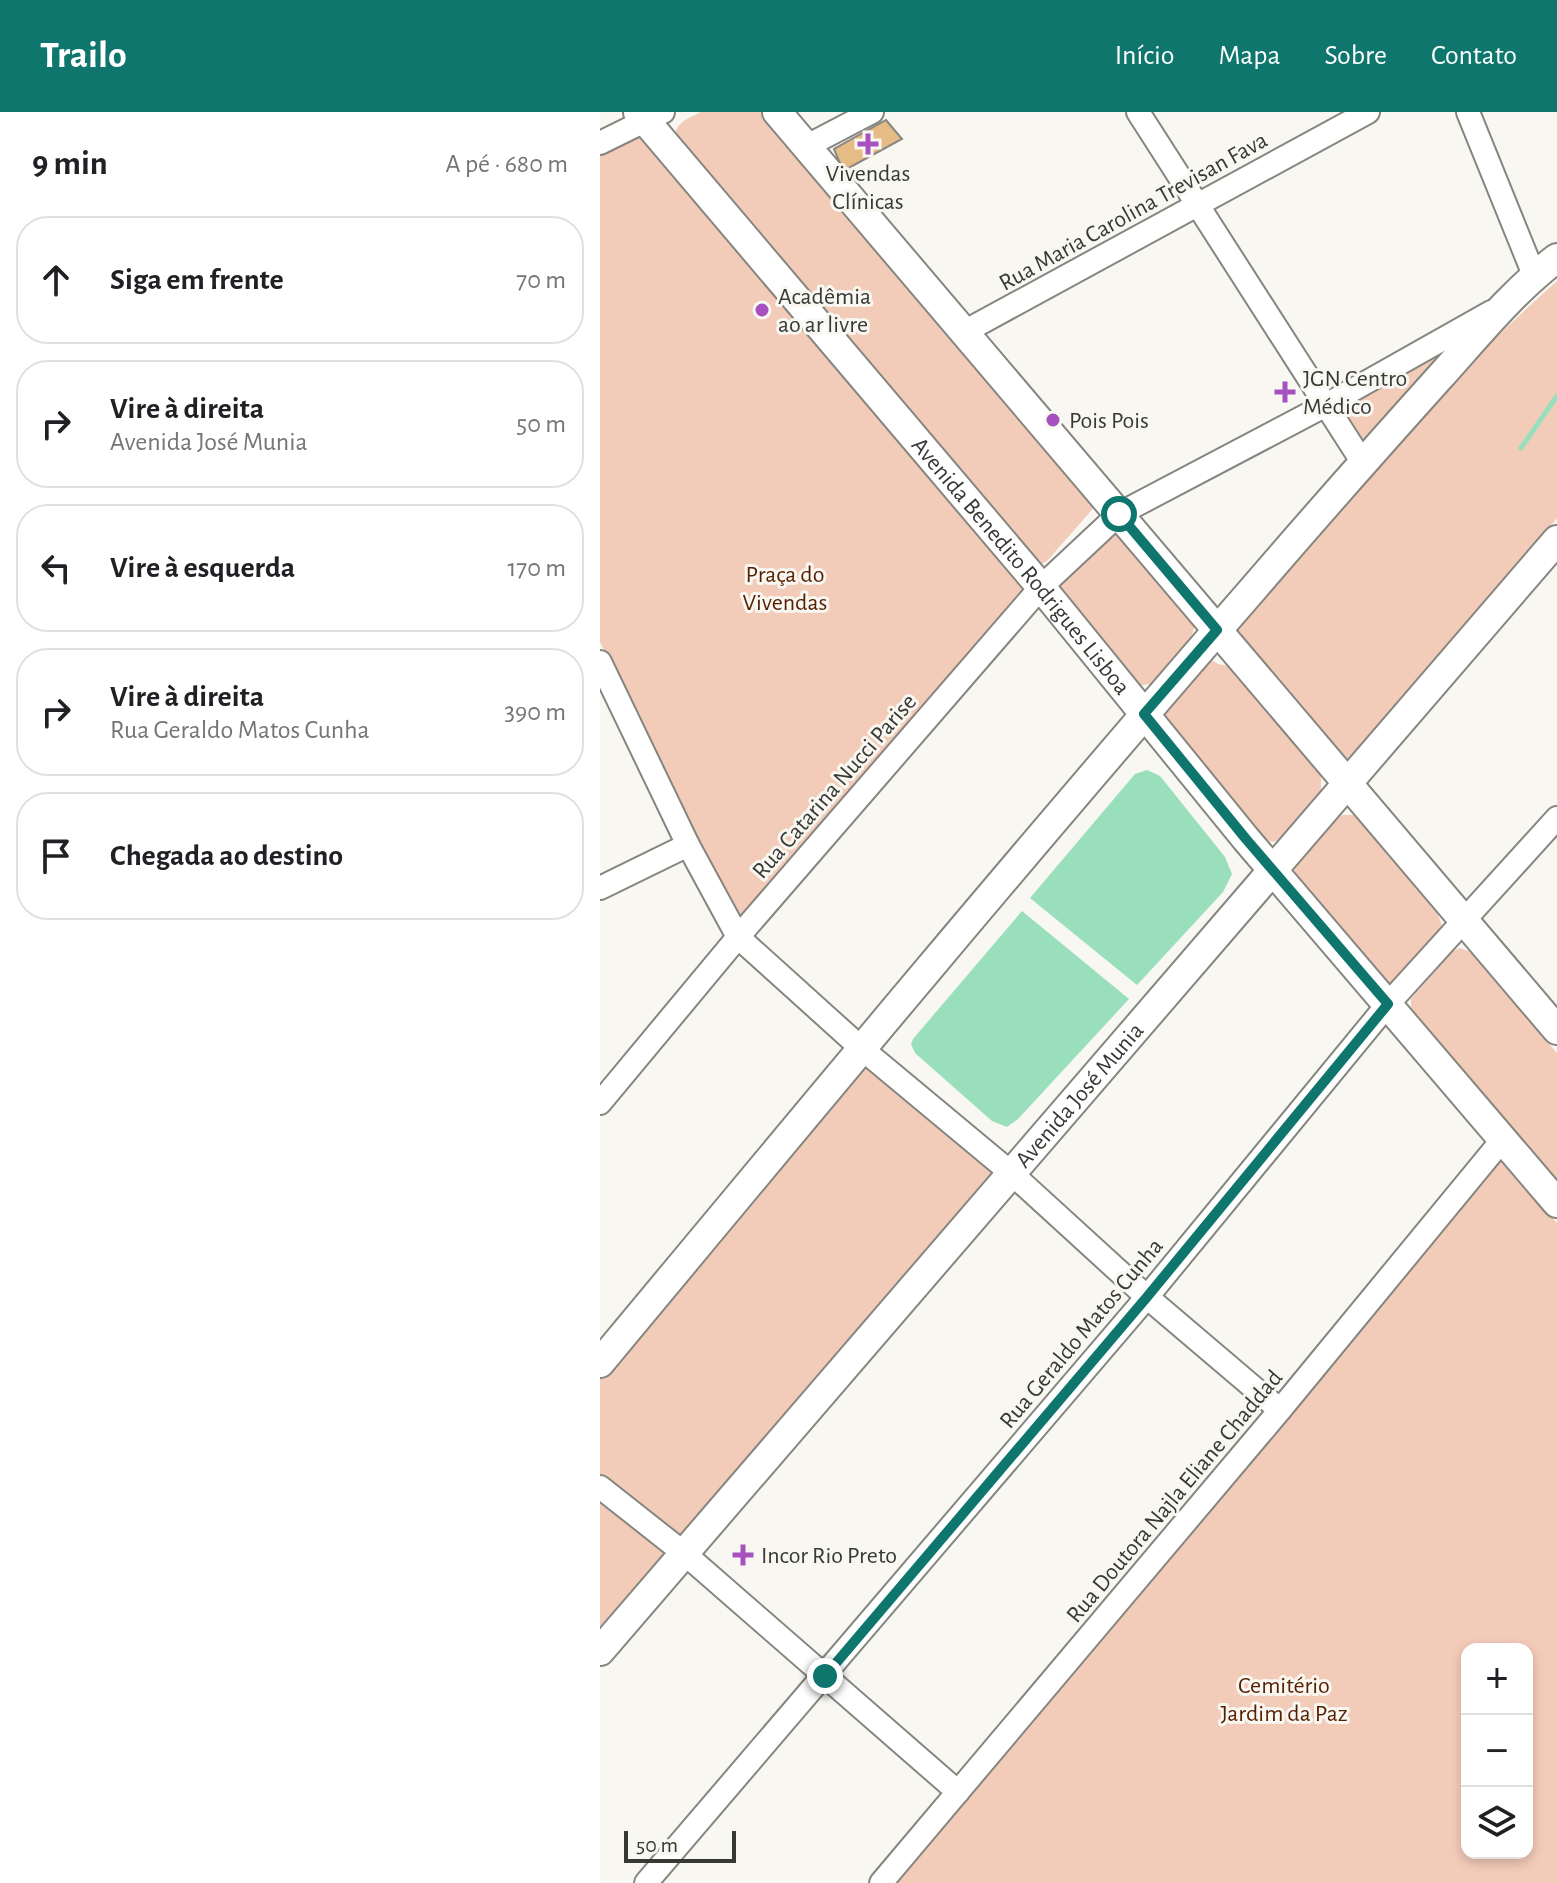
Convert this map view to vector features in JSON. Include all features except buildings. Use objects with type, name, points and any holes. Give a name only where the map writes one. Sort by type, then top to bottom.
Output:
[{"type":"main road","points":[[777,112],[1557,1030]]},
{"type":"main road","name":"Avenida Benedito Rodrigues Lisboa","points":[[649,115],[1272,869],[1557,1203]]},
{"type":"main road","points":[[600,1363],[1144,714],[1506,304],[1534,275],[1557,258]]},
{"type":"main road","name":"Avenida José Munia","points":[[600,1651],[1557,540]]},
{"type":"street","points":[[807,146],[872,112]]},
{"type":"street","points":[[1138,112],[1363,463]]},
{"type":"street","name":"Rua Maria Carolina Trevisan Fava","points":[[964,332],[1368,112]]},
{"type":"street","points":[[1468,112],[1534,275]]},
{"type":"street","points":[[600,143],[649,115]]},
{"type":"street","name":"Rua Catarina Nucci Parise","points":[[600,1103],[738,937],[1041,587],[1119,514],[1326,405],[1506,304]]},
{"type":"street","points":[[600,662],[607,697],[738,937],[861,1048],[1010,1172],[1147,1297],[1280,1410]]},
{"type":"street","name":"Rua Geraldo Matos Cunha","points":[[646,1883],[1147,1297],[1388,1004],[1557,818]]},
{"type":"street","points":[[600,888],[688,845]]},
{"type":"street","name":"Rua Doutora Najla Eliane Chaddad","points":[[881,1883],[1280,1410],[1503,1139]]},
{"type":"street","points":[[600,1487],[685,1554],[958,1792]]},
{"type":"green space","points":[[701,112],[768,112],[1097,504],[1047,561],[1040,565],[675,135],[681,123]]},
{"type":"green space","name":"Praça do Vivendas","points":[[643,131],[1026,589],[737,924],[600,642],[600,152]]},
{"type":"green space","points":[[1557,281],[1557,518],[1346,770],[1229,631],[1428,407]]},
{"type":"green space","points":[[1469,333],[1362,448],[1336,407]]},
{"type":"green space","points":[[1108,535],[1116,535],[1125,541],[1195,624],[1191,640],[1156,683],[1137,686],[1057,587]]},
{"type":"green space","points":[[1208,658],[1233,667],[1321,773],[1321,791],[1281,839],[1273,842],[1256,836],[1167,729],[1162,714]]},
{"type":"green space","points":[[1357,815],[1435,908],[1442,925],[1439,939],[1399,984],[1385,987],[1296,887],[1294,865],[1335,817]]},
{"type":"green space","points":[[1460,948],[1471,952],[1557,1053],[1557,1191],[1411,1016],[1411,999],[1453,951]]},
{"type":"green space","points":[[859,1063],[999,1176],[683,1547],[600,1481],[600,1375]]},
{"type":"green space","name":"Cemitério Jardim da Paz","points":[[1499,1155],[1557,1223],[1557,1883],[892,1883]]},
{"type":"green space","points":[[600,1499],[674,1558],[600,1637]]},
{"type":"shaded area","points":[[1147,770],[1160,776],[1225,857],[1232,874],[1223,892],[1137,985],[1030,898],[1135,774]]},
{"type":"shaded area","points":[[1022,911],[1129,999],[1018,1119],[1007,1127],[992,1121],[915,1053],[911,1044]]},
{"type":"waterway","points":[[1521,448],[1557,396]]},
{"type":"place","name":"Vivendas Clínicas","points":[[868,144]]},
{"type":"place","name":"Acadêmia ao ar livre","points":[[762,310]]},
{"type":"place","name":"JGN Centro Médico","points":[[1285,392]]},
{"type":"place","name":"Pois Pois","points":[[1053,420]]},
{"type":"place","name":"Incor Rio Preto","points":[[743,1555]]},
{"type":"route","points":[[825,1676],[1147,1297],[1388,1004],[1246,839],[1144,714],[1217,630],[1119,514]]}]
